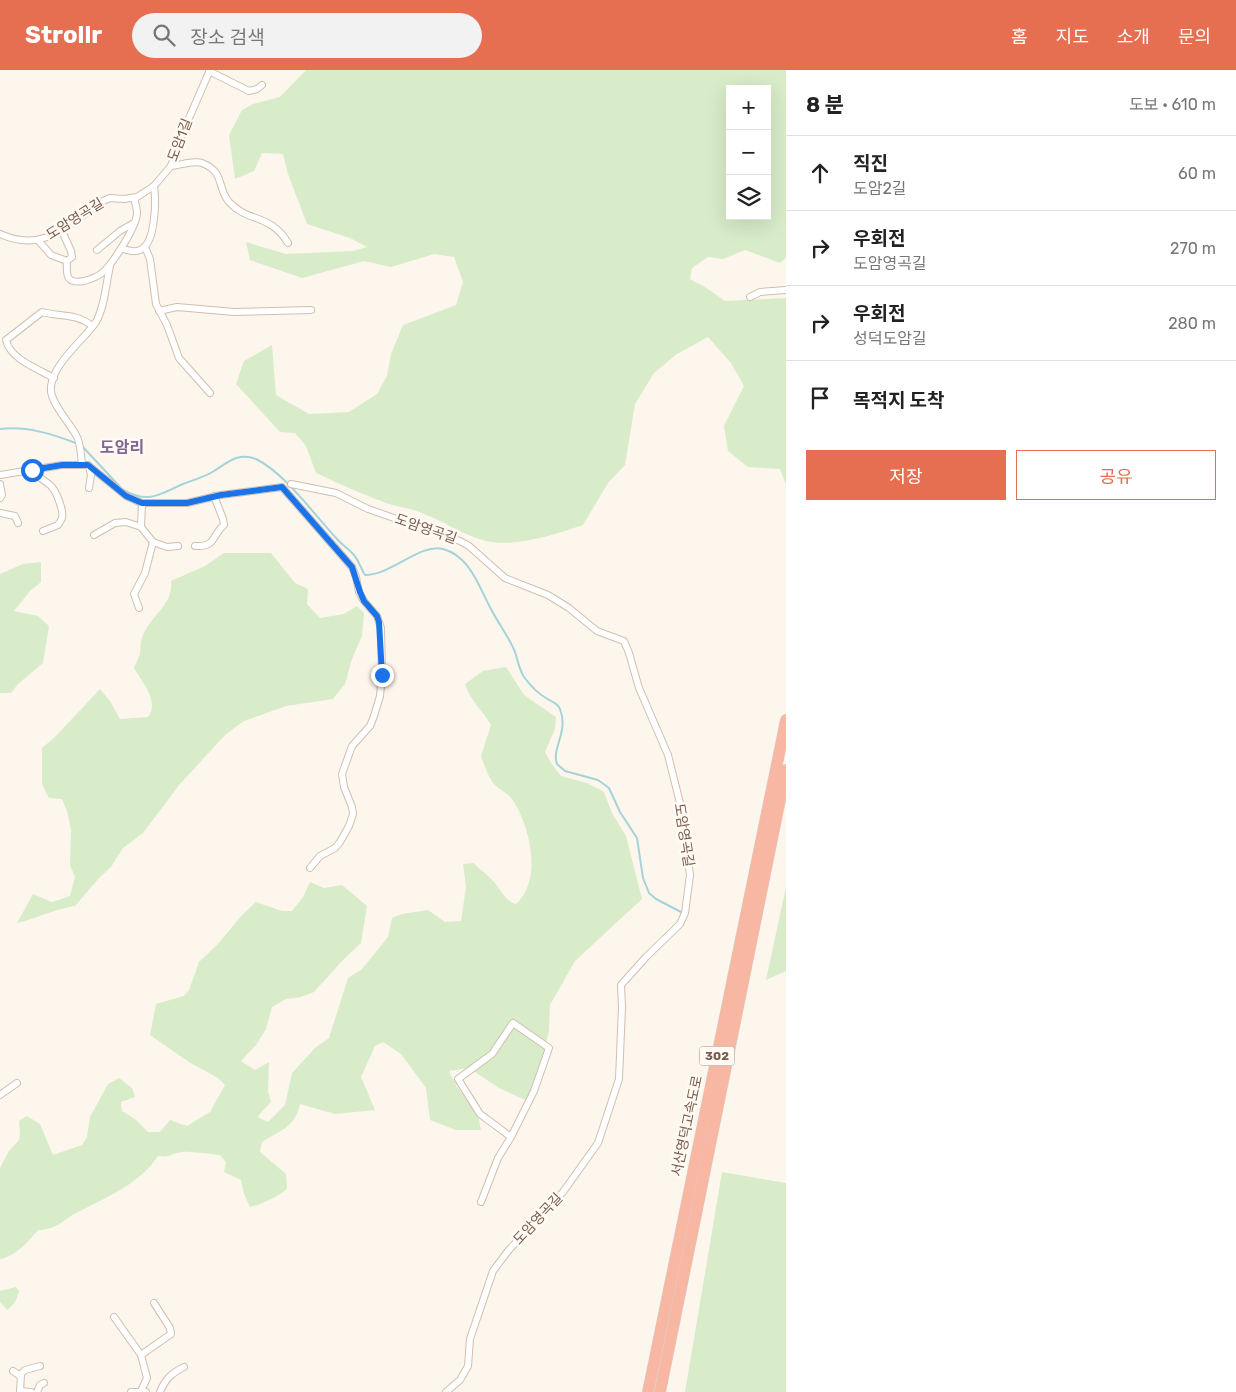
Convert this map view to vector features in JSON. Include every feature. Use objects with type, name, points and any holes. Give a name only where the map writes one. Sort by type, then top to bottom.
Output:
[{"type":"highway","name":"서산영덕고속도로","points":[[648,1392],[786,720]]},
{"type":"highway","name":"서산영덕고속도로","points":[[660,1392],[786,770]]},
{"type":"street","points":[[210,70],[248,91],[257,89],[262,85]]},
{"type":"street","name":"도암1길","points":[[134,198],[154,186],[172,166],[183,132],[210,70]]},
{"type":"street","points":[[172,166],[200,162],[208,166],[218,176],[222,190],[230,203],[244,213],[270,223],[277,228],[288,243]]},
{"type":"street","points":[[121,248],[140,251],[150,236],[155,217],[156,201],[154,186]]},
{"type":"street","name":"도암영곡길","points":[[0,234],[23,241],[50,237],[103,201],[110,198],[134,198]]},
{"type":"street","points":[[62,230],[72,257],[67,261],[66,273],[70,280],[74,283],[92,279],[110,266],[128,238],[138,214],[134,198]]},
{"type":"street","points":[[97,250],[120,231],[135,222]]},
{"type":"street","points":[[38,240],[51,255],[67,261]]},
{"type":"street","points":[[144,247],[150,259],[156,304],[179,358],[210,393]]},
{"type":"street","points":[[89,488],[91,475],[80,449],[77,436],[57,405],[51,391],[54,378],[67,355],[96,321],[102,305],[110,266]]},
{"type":"street","points":[[750,297],[760,292],[786,290]]},
{"type":"street","points":[[159,310],[177,307],[234,312],[311,310]]},
{"type":"street","points":[[54,378],[28,364],[14,353],[8,347],[6,340],[42,312],[77,317],[92,326]]},
{"type":"street","points":[[0,475],[62,465],[86,465],[96,470],[126,496],[142,503],[187,503],[214,496],[282,487],[352,567],[364,601],[377,616],[381,628],[380,657],[382,675],[380,696],[370,726],[352,746],[342,774],[344,787],[353,814],[349,826],[340,842],[320,856],[310,868]]},
{"type":"street","points":[[32,470],[37,477],[52,487],[57,495],[62,511],[62,518],[58,525],[43,531]]},
{"type":"street","points":[[0,484],[2,495],[0,498]]},
{"type":"street","name":"도암영곡길","points":[[291,484],[336,493],[368,509],[460,540],[505,578],[548,595],[569,608],[597,631],[624,641],[639,688],[668,755],[681,807],[690,875],[684,913],[677,928],[620,985],[622,1007],[619,1078],[603,1131],[593,1151],[568,1186],[508,1251],[493,1271],[470,1340],[468,1366],[460,1380],[446,1392]]},
{"type":"street","points":[[195,546],[207,546],[212,543],[219,529],[224,525],[214,496]]},
{"type":"street","points":[[141,527],[142,503]]},
{"type":"street","points":[[0,513],[15,516],[18,523]]},
{"type":"street","points":[[94,535],[120,522],[126,522],[141,527],[153,542],[167,547],[178,546]]},
{"type":"street","points":[[139,608],[134,594],[145,573],[153,542]]},
{"type":"street","points":[[481,1202],[498,1158],[511,1137],[534,1091],[550,1048],[513,1023],[492,1054],[458,1079],[480,1114],[511,1137]]},
{"type":"street","points":[[0,1095],[17,1083]]},
{"type":"street","points":[[140,1355],[167,1339],[171,1334],[170,1328],[154,1303]]},
{"type":"street","points":[[114,1317],[140,1355],[147,1378],[141,1391]]},
{"type":"street","points":[[31,1392],[20,1391],[20,1376],[25,1370],[40,1366]]},
{"type":"street","points":[[160,1392],[171,1374],[184,1367]]},
{"type":"street","points":[[13,1371],[20,1376]]},
{"type":"street","points":[[37,1392],[40,1385],[44,1383]]},
{"type":"street","points":[[131,1392],[146,1392]]},
{"type":"green space","points":[[306,70],[786,70],[786,258],[780,263],[745,250],[723,259],[708,257],[692,268],[690,279],[725,301],[786,298],[786,485],[780,469],[748,467],[728,451],[724,426],[744,386],[731,363],[708,337],[677,354],[654,373],[635,404],[625,465],[608,483],[583,525],[531,540],[504,543],[491,542],[471,536],[411,509],[377,500],[316,473],[306,446],[295,433],[280,432],[236,384],[244,361],[272,345],[276,395],[309,414],[349,412],[377,394],[387,376],[391,354],[403,325],[456,305],[463,282],[454,257],[434,254],[391,267],[364,261],[302,278],[250,260],[246,242],[286,254],[353,251],[367,247],[350,238],[307,224],[288,174],[283,154],[262,153],[254,171],[235,179],[229,135],[242,110],[253,104],[280,97]]},
{"type":"green space","points":[[224,553],[271,553],[295,583],[308,589],[307,604],[320,618],[344,614],[357,606],[364,613],[362,636],[352,659],[345,684],[333,699],[286,706],[244,721],[226,734],[180,784],[143,833],[123,848],[111,867],[75,906],[17,923],[33,894],[52,902],[70,896],[75,877],[70,865],[71,830],[67,811],[62,799],[49,798],[42,784],[42,748],[55,737],[100,689],[110,701],[120,719],[148,717],[152,705],[151,699],[134,668],[140,654],[141,640],[145,630],[169,597],[171,581],[205,566]]},
{"type":"green space","points":[[41,562],[41,582],[30,591],[14,611],[38,616],[49,626],[43,663],[18,684],[11,693],[0,693],[0,574],[23,564]]},
{"type":"green space","points":[[506,667],[524,695],[556,717],[555,729],[545,752],[561,776],[587,783],[604,792],[612,813],[626,836],[642,899],[575,961],[550,1005],[549,1031],[537,1080],[525,1100],[499,1088],[469,1068],[449,1071],[457,1087],[478,1114],[481,1130],[456,1130],[430,1120],[426,1088],[401,1054],[383,1042],[375,1046],[361,1077],[375,1110],[335,1114],[300,1104],[294,1119],[286,1128],[262,1142],[260,1152],[286,1174],[287,1189],[274,1198],[250,1207],[244,1194],[241,1180],[224,1172],[226,1162],[220,1155],[187,1152],[158,1156],[142,1175],[132,1182],[54,1227],[38,1230],[16,1252],[0,1259],[0,1168],[9,1151],[19,1140],[19,1121],[27,1116],[40,1124],[53,1155],[82,1145],[87,1137],[90,1117],[108,1084],[119,1078],[132,1088],[135,1097],[121,1102],[122,1111],[136,1120],[148,1132],[160,1132],[170,1120],[187,1126],[210,1112],[225,1085],[218,1078],[189,1062],[150,1035],[156,1004],[184,996],[189,990],[199,962],[256,902],[282,911],[292,911],[303,897],[310,882],[324,888],[342,885],[367,906],[361,943],[314,992],[301,997],[286,999],[272,1007],[266,1029],[256,1045],[241,1061],[255,1070],[269,1062],[268,1091],[271,1102],[258,1116],[268,1122],[285,1105],[292,1073],[316,1047],[329,1038],[348,978],[362,969],[388,937],[392,918],[402,914],[428,910],[445,922],[461,921],[466,887],[463,864],[473,863],[492,879],[506,898],[516,904],[524,894],[529,881],[531,852],[528,837],[524,823],[512,799],[494,784],[486,770],[481,756],[491,725],[473,700],[465,684],[483,671]]},
{"type":"green space","points":[[786,887],[786,971],[766,980]]},
{"type":"green space","points":[[722,1172],[786,1183],[786,1392],[685,1392]]},
{"type":"green space","points":[[16,1287],[19,1291],[17,1297],[7,1310],[0,1302],[0,1291]]},
{"type":"waterway","points":[[0,429],[10,428],[40,432],[78,444]]},
{"type":"waterway","points":[[82,446],[122,489],[131,494],[147,497],[160,494],[207,475],[239,457],[256,459],[289,484],[339,541],[354,555],[365,575],[375,574],[434,548],[443,549],[460,558],[473,573],[510,641],[524,677],[531,686],[543,696],[556,703],[560,709],[562,725],[556,752],[557,764],[565,771],[598,780],[609,788],[620,812],[637,838],[643,878],[649,893],[656,899],[681,912]]},
{"type":"district","name":"도암리","points":[[122,447]]},
{"type":"route","points":[[32,470],[62,465],[88,465],[126,496],[142,503],[198,502],[221,495],[282,487],[352,567],[364,601],[377,616],[381,628],[380,657],[382,675]]}]
